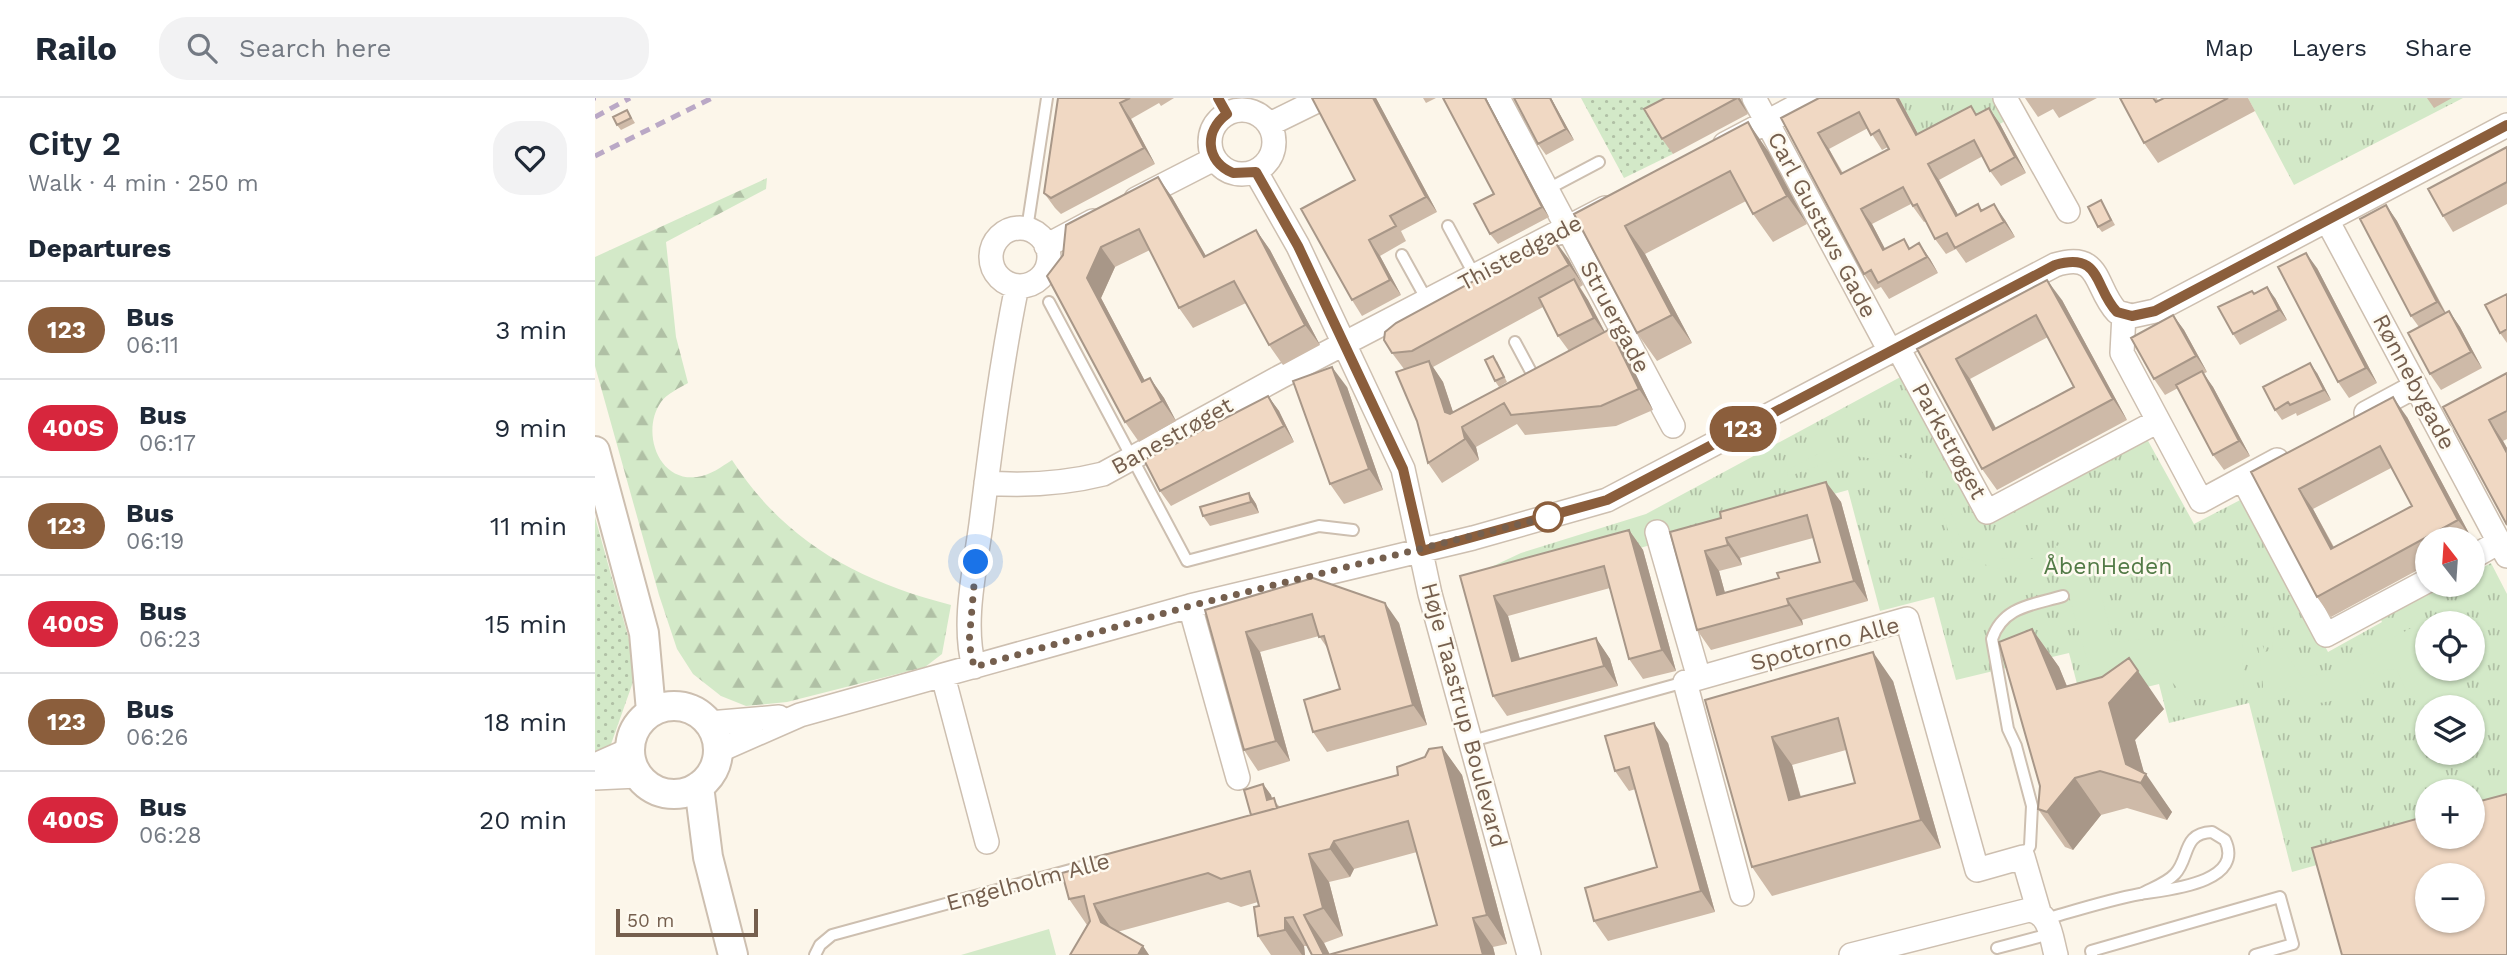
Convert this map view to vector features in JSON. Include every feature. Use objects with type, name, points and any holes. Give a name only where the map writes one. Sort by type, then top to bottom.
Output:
[{"type":"street","points":[[1270,124],[1323,98]]},
{"type":"street","name":"Struergade","points":[[1498,98],[1568,228],[1621,341],[1673,426]]},
{"type":"street","name":"Carl Gustavs Gade","points":[[1754,98],[1894,349]]},
{"type":"street","points":[[1710,152],[1812,98]]},
{"type":"street","points":[[2005,98],[2068,211]]},
{"type":"street","points":[[1222,106],[1245,110],[1263,117],[1270,124],[1275,146],[1265,166],[1256,172],[1233,173],[1214,159],[1210,139],[1222,106]]},
{"type":"street","points":[[718,751],[800,715],[1190,606],[1422,551],[1607,500],[2044,270],[2067,261],[2089,267],[2112,307],[2124,314],[2155,311],[2328,222],[2507,125]]},
{"type":"street","points":[[1046,246],[1214,159]]},
{"type":"street","name":"Høje Taastrup Boulevard","points":[[1256,172],[1298,246],[1346,343],[1403,469],[1430,594],[1529,955]]},
{"type":"street","name":"Thistedgade","points":[[1346,343],[1629,195]]},
{"type":"street","name":"Rønnebygade","points":[[2328,222],[2503,550]]},
{"type":"street","points":[[1027,229],[1035,232],[1046,246],[1048,254],[1045,270],[1033,282],[1017,286],[1005,282],[996,274],[991,252],[1003,233],[1027,229]]},
{"type":"street","points":[[974,667],[969,643],[973,584],[1017,286]]},
{"type":"street","points":[[2124,314],[2122,353],[2201,501],[2300,448]]},
{"type":"street","name":"Banestrøget","points":[[986,483],[1030,486],[1070,482],[1103,474],[1346,343]]},
{"type":"street","name":"Parkstrøget","points":[[1894,349],[1987,512],[2158,421]]},
{"type":"street","points":[[2347,423],[2416,386]]},
{"type":"street","points":[[2433,418],[2454,407]]},
{"type":"street","points":[[595,451],[644,633],[651,712]]},
{"type":"street","points":[[2243,479],[2326,635],[2415,587]]},
{"type":"street","points":[[1657,532],[1742,894]]},
{"type":"street","points":[[2485,554],[2503,550]]},
{"type":"street","points":[[1190,606],[1238,778]]},
{"type":"street","name":"Spotorno Alle","points":[[1692,680],[1907,619],[1977,870],[2023,857]]},
{"type":"street","points":[[644,633],[681,705]]},
{"type":"street","points":[[943,676],[987,842]]},
{"type":"street","points":[[668,705],[681,705],[693,709],[709,723],[717,738],[718,751],[711,775],[688,790],[655,790],[638,776],[629,750],[636,725],[651,712],[668,705]]},
{"type":"street","points":[[709,723],[800,715]]},
{"type":"street","points":[[595,765],[629,750]]},
{"type":"street","points":[[595,778],[638,776]]},
{"type":"street","points":[[688,790],[733,955]]},
{"type":"street","points":[[2023,857],[2048,930]]},
{"type":"street","points":[[1851,955],[2017,912],[2048,930]]},
{"type":"lane","points":[[1027,229],[1047,98]]},
{"type":"lane","points":[[1548,189],[1598,162]]},
{"type":"lane","points":[[1448,226],[1475,277]]},
{"type":"lane","points":[[1402,255],[1428,302]]},
{"type":"lane","points":[[1049,302],[1187,561],[1319,526],[1353,530]]},
{"type":"lane","points":[[1515,342],[1538,385]]},
{"type":"lane","points":[[1527,390],[1549,379]]},
{"type":"lane","points":[[2023,857],[2030,846],[2032,806],[2016,746],[2008,729],[1992,639],[1996,625],[2007,613],[2063,596]]},
{"type":"lane","points":[[1472,741],[1692,680]]},
{"type":"lane","points":[[1997,948],[2141,894],[2174,876],[2188,844],[2197,835],[2211,832],[2225,840],[2228,854],[2218,872],[2188,886],[2141,894]]},
{"type":"lane","name":"Engelholm Alle","points":[[815,955],[820,945],[832,935],[1120,857]]},
{"type":"lane","points":[[2092,955],[2091,951],[2280,897],[2293,944],[2255,955]]},
{"type":"green space","points":[[1581,98],[1701,98],[1656,124],[1673,154],[1624,178]]},
{"type":"green space","points":[[1899,98],[1995,98],[2007,120],[1987,131],[1927,151]]},
{"type":"green space","points":[[2248,98],[2463,98],[2294,185]]},
{"type":"green space","points":[[767,178],[766,189],[666,242],[676,337],[688,383],[664,399],[655,413],[653,439],[657,452],[663,463],[683,476],[697,477],[707,474],[732,460],[775,514],[800,536],[827,554],[885,584],[951,605],[942,654],[925,667],[787,702],[746,706],[721,696],[693,674],[677,649],[659,595],[595,366],[595,257]]},
{"type":"green space","name":"ÅbenHeden","points":[[1919,367],[1997,514],[2147,439],[2194,524],[2246,497],[2328,652],[2382,622],[2378,614],[2415,594],[2415,597],[2485,597],[2485,566],[2491,563],[2507,594],[2507,812],[2485,818],[2485,779],[2415,779],[2415,837],[2292,872],[2249,703],[2169,723],[2159,684],[2082,703],[2069,653],[1956,680],[1934,597],[1880,611],[1848,490],[1475,594],[1491,567],[1521,553],[1646,514]]},
{"type":"green space","points":[[1831,447],[1912,459],[1950,509],[1964,549],[1998,558],[2044,559],[2047,567],[2017,574],[1956,556],[1943,514],[1908,464],[1848,455],[1787,477],[1788,470]]},
{"type":"green space","points":[[595,517],[631,647],[633,682],[610,747],[595,752]]},
{"type":"green space","points":[[2055,545],[2079,552],[2088,582],[2100,591],[2113,640],[2117,642],[2147,639],[2200,640],[2217,633],[2236,615],[2241,616],[2244,691],[2189,701],[2164,673],[2091,675]]},
{"type":"green space","points":[[2278,626],[2279,644],[2303,678],[2334,669],[2415,626],[2415,681],[2460,681],[2444,695],[2415,695],[2415,701],[2407,693],[2397,670],[2384,669],[2366,676],[2355,697],[2307,705],[2295,687],[2287,686],[2283,695],[2274,699],[2273,714],[2265,718],[2258,644],[2262,644],[2265,652],[2272,650],[2274,627]]},
{"type":"green space","points":[[2485,636],[2489,656],[2485,659]]},
{"type":"green space","points":[[1049,929],[1056,955],[961,955]]},
{"type":"building","points":[[1058,98],[1130,98],[1120,103],[1144,148],[1051,198],[1044,193]]},
{"type":"building","points":[[1312,98],[1373,98],[1426,197],[1390,216],[1396,226],[1369,240],[1390,280],[1352,300],[1301,209],[1355,180]]},
{"type":"building","points":[[1443,98],[1485,98],[1542,207],[1490,234],[1474,204],[1494,194]]},
{"type":"building","points":[[1514,98],[1550,98],[1566,129],[1538,144]]},
{"type":"building","points":[[1665,98],[1737,98],[1662,139],[1644,109]]},
{"type":"building","points":[[1819,98],[1896,98],[1916,135],[1971,106],[1976,115],[1989,108],[2015,157],[1990,171],[1974,140],[1928,164],[1956,216],[1978,204],[1981,211],[1994,204],[2004,222],[1955,248],[1947,233],[1935,239],[1917,204],[1913,206],[1903,187],[1861,209],[1883,250],[1904,239],[1909,249],[1919,243],[1927,257],[1878,283],[1871,270],[1864,274],[1781,118]],"holes":[[[1859,112],[1871,135],[1879,130],[1889,149],[1841,174],[1818,133]]]},
{"type":"building","points":[[2120,98],[2153,98],[2156,102],[2164,98],[2228,98],[2144,143]]},
{"type":"building","points":[[627,110],[631,118],[617,125],[613,117]]},
{"type":"building","points":[[1748,122],[1787,196],[1753,214],[1730,171],[1625,226],[1672,315],[1637,333],[1574,214]]},
{"type":"building","points":[[2507,147],[2507,182],[2443,216],[2428,189]]},
{"type":"building","points":[[1158,177],[1204,257],[1256,230],[1305,325],[1269,345],[1234,281],[1179,308],[1139,229],[1101,247],[1087,278],[1142,382],[1150,378],[1162,401],[1125,422],[1047,276],[1063,255],[1066,225]]},
{"type":"building","points":[[2101,200],[2111,220],[2098,227],[2088,207]]},
{"type":"building","points":[[2386,205],[2437,302],[2411,316],[2360,219]]},
{"type":"building","points":[[1553,238],[1569,265],[1412,351],[1392,353],[1384,340],[1385,332],[1396,323]]},
{"type":"building","points":[[2306,253],[2366,368],[2338,382],[2278,267]]},
{"type":"building","points":[[1574,279],[1594,318],[1558,336],[1539,298]]},
{"type":"building","points":[[2047,280],[2113,399],[1982,469],[1917,349]],"holes":[[[2036,315],[2074,387],[1993,430],[1956,359]]]},
{"type":"building","points":[[2267,287],[2279,310],[2233,334],[2218,307]]},
{"type":"building","points":[[2507,294],[2507,329],[2500,333],[2485,305]]},
{"type":"building","points":[[2449,311],[2471,352],[2430,374],[2408,333]]},
{"type":"building","points":[[2173,315],[2196,356],[2154,379],[2131,338]]},
{"type":"building","points":[[1610,329],[1639,389],[1601,406],[1511,415],[1504,403],[1462,427],[1465,439],[1428,463],[1417,421],[1396,372],[1429,361],[1445,412],[1450,414]]},
{"type":"building","points":[[1493,356],[1504,377],[1495,381],[1485,360]]},
{"type":"building","points":[[2310,363],[2324,390],[2290,405],[2288,402],[2275,410],[2263,387]]},
{"type":"building","points":[[1332,367],[1369,469],[1330,484],[1293,381]]},
{"type":"building","points":[[2202,371],[2239,441],[2213,455],[2176,385]]},
{"type":"building","points":[[2507,373],[2507,411],[2489,420],[2507,453],[2507,525],[2443,407]]},
{"type":"building","points":[[1268,396],[1284,426],[1160,491],[1144,460]]},
{"type":"building","points":[[2393,397],[2458,520],[2445,527],[2415,527],[2415,543],[2317,597],[2251,472]],"holes":[[[2380,446],[2412,506],[2331,549],[2299,489]]]},
{"type":"building","points":[[1826,482],[1854,581],[1787,599],[1789,605],[1697,630],[1670,532],[1721,518],[1720,512]],"holes":[[[1807,515],[1820,562],[1777,573],[1779,578],[1717,595],[1705,551],[1728,545],[1726,538]]]},
{"type":"building","points":[[1249,493],[1251,502],[1203,516],[1200,507]]},
{"type":"building","points":[[1629,530],[1662,650],[1629,659],[1604,566],[1494,596],[1512,661],[1596,638],[1604,666],[1493,696],[1460,576]]},
{"type":"building","points":[[1313,578],[1385,603],[1413,705],[1313,732],[1304,700],[1340,689],[1324,636],[1319,637],[1312,614],[1246,632],[1276,741],[1244,750],[1205,610]]},
{"type":"building","points":[[2032,629],[2057,689],[2102,677],[2129,658],[2138,671],[2109,703],[2126,764],[2146,774],[2141,783],[2100,771],[2075,778],[2047,812],[2038,809],[2040,786],[1999,642]]},
{"type":"building","points":[[1873,652],[1921,820],[1752,867],[1705,700]],"holes":[[[1838,718],[1855,783],[1789,800],[1772,737]]]},
{"type":"building","points":[[1654,723],[1701,891],[1594,921],[1585,888],[1657,867],[1629,767],[1615,771],[1605,736]]},
{"type":"building","points":[[1442,747],[1487,915],[1473,918],[1483,955],[1328,955],[1437,925],[1408,821],[1334,841],[1330,849],[1309,854],[1323,908],[1304,915],[1324,955],[1312,955],[1293,917],[1285,918],[1285,930],[1258,936],[1254,907],[1259,906],[1250,871],[1221,879],[1208,873],[1094,904],[1101,922],[1143,946],[1138,955],[1070,955],[1090,921],[1084,896],[1069,899],[1062,873],[1095,864],[1093,858],[1398,775],[1397,767],[1425,757],[1429,749]]},
{"type":"building","points":[[1263,784],[1267,800],[1274,798],[1277,808],[1251,815],[1244,790]]},
{"type":"building","points":[[2507,794],[2507,955],[2342,955],[2312,848],[2415,819],[2415,849],[2485,849],[2485,800]]},
{"type":"railway","points":[[595,117],[630,98]]},
{"type":"railway","points":[[595,156],[712,98]]},
{"type":"bus line","name":"123","points":[[1218,98],[1227,114],[1218,120],[1212,129],[1210,149],[1214,159],[1225,170],[1233,173],[1240,175],[1256,172],[1298,246],[1346,343],[1403,469],[1422,551],[1607,500],[2044,270],[2067,261],[2082,262],[2096,273],[2117,312],[2132,316],[2155,311],[2328,222],[2507,125]]},
{"type":"route","points":[[976,562],[969,643],[974,667],[1190,606],[1473,538],[1548,517]]}]
